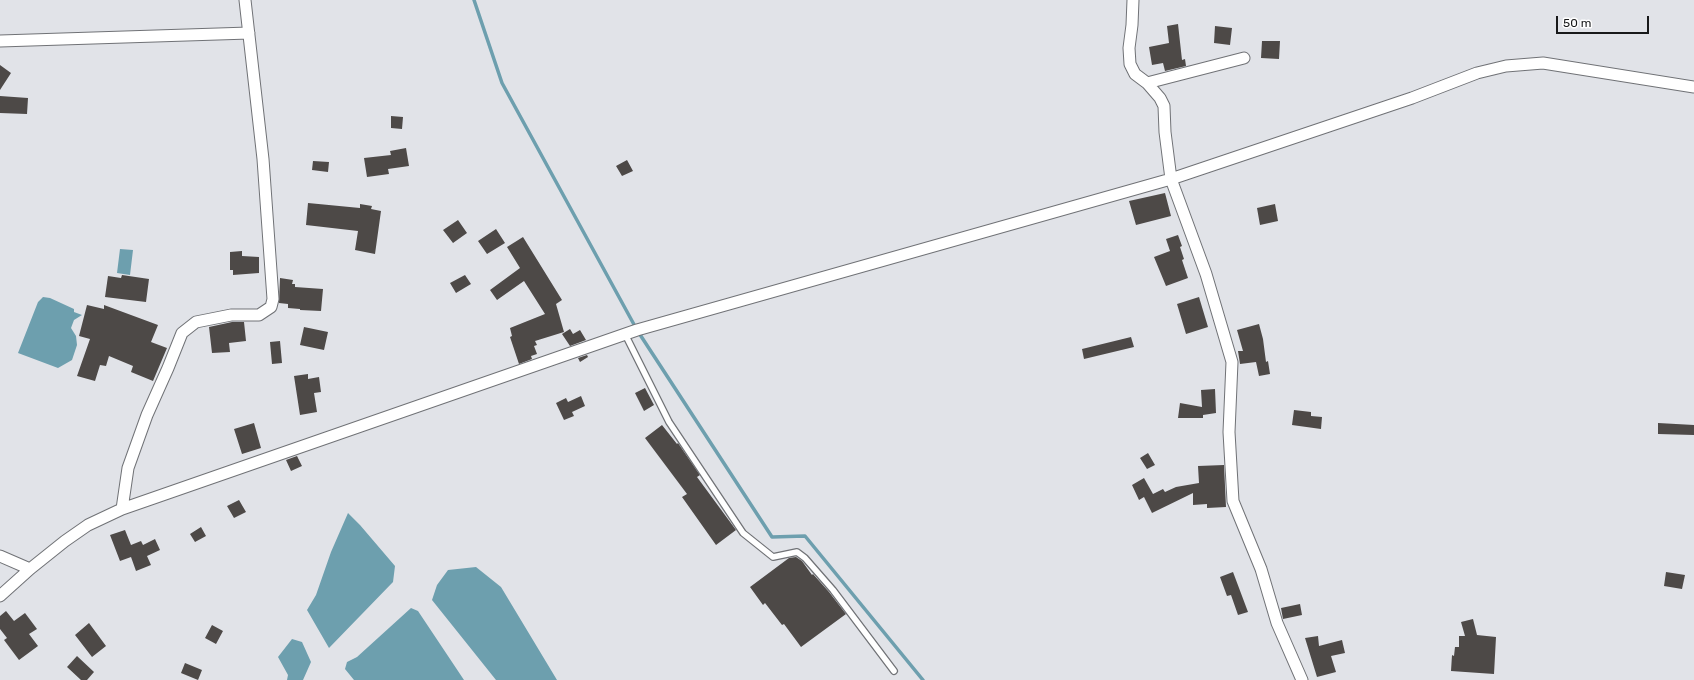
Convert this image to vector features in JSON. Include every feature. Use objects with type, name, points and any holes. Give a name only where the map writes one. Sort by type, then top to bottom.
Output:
[{"type":"street","points":[[122,509],[128,468],[147,415],[182,333],[196,322],[231,315],[260,315],[270,307],[272,292],[263,159],[245,0]]},
{"type":"street","points":[[1133,0],[1129,48],[1130,64],[1135,74],[1147,83],[1160,98],[1164,106],[1170,179],[1206,274],[1232,362],[1228,432],[1233,501],[1261,569],[1277,623],[1302,680]]},
{"type":"street","points":[[0,41],[249,33]]},
{"type":"street","points":[[1147,83],[1244,58]]},
{"type":"street","points":[[0,596],[30,569],[65,541],[88,525],[122,509],[625,334],[1170,179],[1412,98],[1476,74],[1506,66],[1543,63],[1694,87]]},
{"type":"street","points":[[0,556],[30,569]]},
{"type":"lane","points":[[625,334],[669,422],[743,533],[773,557],[797,552],[805,558],[850,612],[894,671]]},
{"type":"water","points":[[120,249],[133,250],[130,275],[117,273]]},
{"type":"water","points":[[43,297],[50,298],[74,309],[74,312],[82,315],[74,320],[71,328],[76,336],[77,345],[72,360],[58,368],[18,353],[38,302]]},
{"type":"water","points":[[348,513],[395,566],[393,582],[329,648],[307,610],[316,595],[331,552]]},
{"type":"water","points":[[476,567],[501,587],[557,680],[496,680],[432,600],[437,585],[448,570]]},
{"type":"water","points":[[411,608],[418,611],[464,680],[354,680],[345,669],[347,662],[357,657]]},
{"type":"water","points":[[292,639],[302,642],[311,662],[303,680],[287,680],[288,675],[278,657]]},
{"type":"building","points":[[1178,24],[1182,60],[1185,59],[1186,66],[1165,71],[1163,63],[1152,65],[1149,47],[1169,43],[1167,26]]},
{"type":"building","points":[[1215,26],[1232,28],[1230,45],[1214,43]]},
{"type":"building","points":[[1262,41],[1280,41],[1279,59],[1261,58]]},
{"type":"building","points":[[0,65],[11,73],[0,90]]},
{"type":"building","points":[[0,96],[28,98],[27,114],[0,113]]},
{"type":"building","points":[[391,116],[403,117],[402,129],[391,128]]},
{"type":"building","points":[[406,148],[409,166],[388,169],[389,174],[367,177],[364,158],[391,155],[390,151]]},
{"type":"building","points":[[627,160],[633,171],[622,176],[616,166]]},
{"type":"building","points":[[313,161],[329,162],[328,172],[312,170]]},
{"type":"building","points":[[1165,193],[1171,216],[1136,225],[1129,201]]},
{"type":"building","points":[[308,203],[360,208],[360,204],[372,206],[371,209],[381,211],[375,254],[355,250],[358,231],[306,225]]},
{"type":"building","points":[[1275,204],[1278,221],[1260,225],[1257,208]]},
{"type":"building","points":[[458,220],[467,233],[453,243],[443,230]]},
{"type":"building","points":[[496,229],[505,243],[487,254],[478,241]]},
{"type":"building","points":[[1178,235],[1182,246],[1180,247],[1184,259],[1182,260],[1188,278],[1166,286],[1154,257],[1170,251],[1166,239]]},
{"type":"building","points":[[523,237],[562,300],[556,304],[564,332],[535,341],[537,345],[534,346],[537,354],[531,356],[532,359],[519,364],[510,337],[512,336],[510,328],[545,314],[524,281],[497,300],[490,290],[520,268],[507,247]]},
{"type":"building","points":[[242,251],[242,256],[259,257],[259,273],[233,275],[233,270],[230,270],[230,252]]},
{"type":"building","points":[[122,275],[149,279],[146,302],[105,297],[108,276],[121,278]]},
{"type":"building","points":[[465,275],[471,284],[456,293],[450,283]]},
{"type":"building","points":[[280,278],[293,280],[292,284],[295,284],[295,287],[323,289],[321,311],[288,308],[288,304],[279,303]]},
{"type":"building","points":[[1199,297],[1208,327],[1186,334],[1177,304]]},
{"type":"building","points":[[87,305],[104,309],[104,305],[158,325],[151,342],[167,348],[153,381],[131,372],[133,366],[109,356],[106,366],[100,365],[95,381],[77,376],[90,339],[79,336]]},
{"type":"building","points":[[232,322],[244,322],[246,341],[229,343],[230,352],[212,353],[209,327]]},
{"type":"building","points":[[1259,324],[1263,339],[1266,362],[1268,361],[1270,374],[1259,376],[1256,362],[1240,364],[1238,351],[1243,351],[1237,330]]},
{"type":"building","points":[[304,327],[328,332],[324,350],[300,345]]},
{"type":"building","points":[[570,329],[573,334],[580,330],[586,340],[570,346],[562,334]]},
{"type":"building","points":[[1131,337],[1134,347],[1084,359],[1082,349]]},
{"type":"building","points":[[280,341],[282,363],[272,364],[270,342]]},
{"type":"building","points":[[587,355],[588,357],[580,362],[578,358]]},
{"type":"building","points":[[308,374],[308,379],[319,377],[321,392],[314,393],[317,412],[300,415],[294,376]]},
{"type":"building","points":[[645,388],[654,405],[644,411],[635,393]]},
{"type":"building","points":[[1215,389],[1216,413],[1203,415],[1203,418],[1178,418],[1180,403],[1202,407],[1201,390]]},
{"type":"building","points":[[581,396],[585,406],[572,412],[574,416],[564,420],[556,403],[566,398],[568,402]]},
{"type":"building","points":[[1294,410],[1311,412],[1311,416],[1322,417],[1321,429],[1292,425]]},
{"type":"building","points":[[254,423],[261,448],[242,454],[234,429]]},
{"type":"building","points":[[1658,423],[1694,425],[1694,435],[1658,434]]},
{"type":"building","points":[[662,425],[677,444],[678,443],[700,475],[697,477],[736,530],[716,545],[682,497],[687,494],[645,438]]},
{"type":"building","points":[[1148,453],[1155,465],[1147,469],[1140,458]]},
{"type":"building","points":[[297,456],[302,466],[291,471],[286,460]]},
{"type":"building","points":[[1224,465],[1226,507],[1207,508],[1207,504],[1193,505],[1193,493],[1152,513],[1144,497],[1139,500],[1132,485],[1144,478],[1153,494],[1163,489],[1165,492],[1176,487],[1199,483],[1198,466]]},
{"type":"building","points":[[239,500],[246,512],[234,518],[227,506]]},
{"type":"building","points":[[201,527],[206,536],[195,542],[190,534]]},
{"type":"building","points":[[125,530],[131,545],[141,541],[143,545],[155,539],[160,550],[147,556],[151,565],[136,571],[131,557],[120,561],[110,535]]},
{"type":"building","points":[[796,557],[802,561],[812,575],[813,574],[829,592],[846,614],[801,647],[784,624],[782,625],[765,603],[763,605],[750,587],[789,558]]},
{"type":"building","points":[[1233,572],[1248,612],[1238,615],[1231,595],[1227,596],[1220,577]]},
{"type":"building","points":[[1666,572],[1685,575],[1682,589],[1664,586]]},
{"type":"building","points":[[1300,604],[1302,615],[1283,619],[1281,608]]},
{"type":"building","points":[[6,611],[14,621],[25,613],[37,629],[29,634],[38,646],[19,660],[4,640],[7,638],[0,629],[0,616]]},
{"type":"building","points":[[1473,619],[1477,635],[1496,637],[1494,674],[1451,671],[1452,655],[1454,656],[1455,647],[1459,647],[1459,636],[1465,636],[1461,622]]},
{"type":"building","points":[[89,623],[106,646],[92,657],[75,635]]},
{"type":"building","points":[[212,625],[223,631],[216,644],[205,638]]},
{"type":"building","points":[[1318,636],[1319,646],[1342,640],[1345,653],[1331,656],[1336,672],[1317,677],[1305,638]]},
{"type":"building","points":[[77,656],[94,672],[87,680],[81,680],[67,667]]},
{"type":"building","points":[[185,663],[202,670],[198,680],[181,673]]},
{"type":"waterway","points":[[474,0],[502,83],[637,330],[772,537],[805,536],[923,680]]}]
